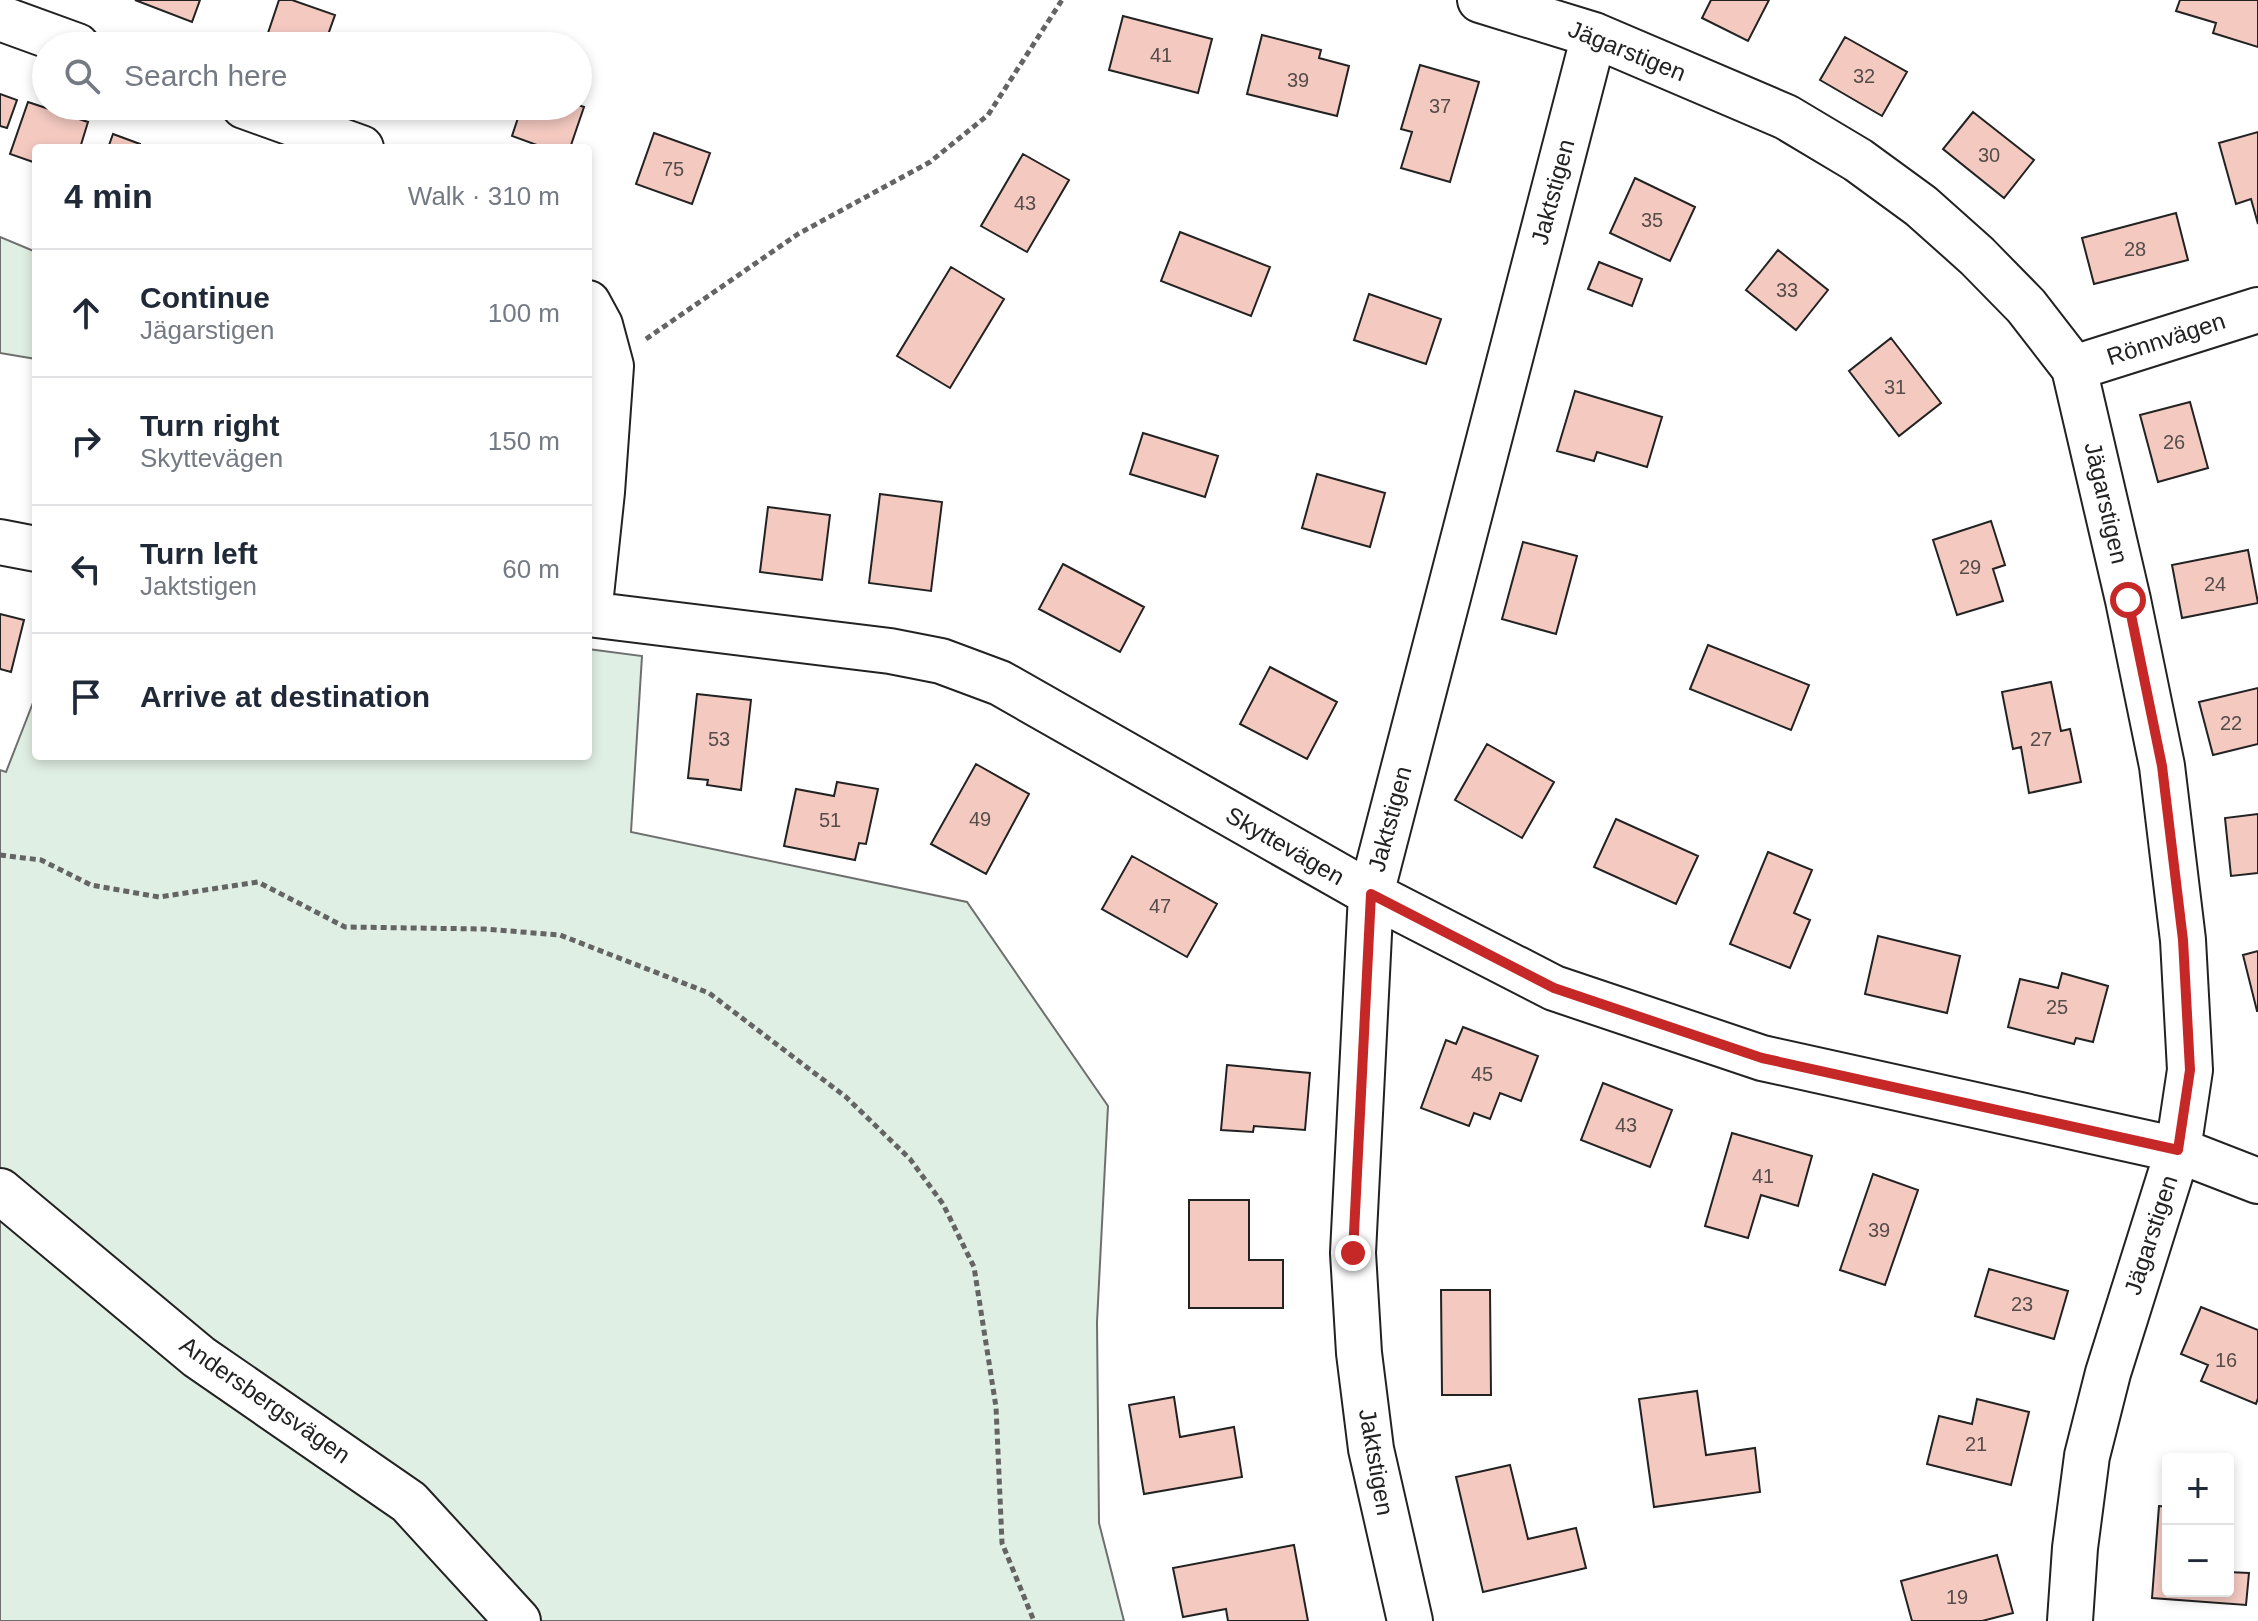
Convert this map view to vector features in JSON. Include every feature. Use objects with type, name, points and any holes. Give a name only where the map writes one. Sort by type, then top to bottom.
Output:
[{"type":"street","name":"Jägarstigen","points":[[1480,0],[1594,35],[1786,117],[1858,160],[1921,206],[1977,256],[2026,306],[2074,368],[2128,600],[2162,766],[2183,940],[2190,1070],[2178,1150],[2108,1373],[2087,1456],[2075,1548],[2070,1621]]},
{"type":"street","points":[[0,18],[38,32]]},
{"type":"street","name":"Jaktstigen","points":[[1410,1621],[1371,1449],[1359,1353],[1353,1253],[1371,894],[1594,35]]},
{"type":"street","points":[[283,120],[350,144]]},
{"type":"street","points":[[592,310],[600,325],[611,366],[592,579]]},
{"type":"street","name":"Rönnvägen","points":[[2074,368],[2258,310]]},
{"type":"street","points":[[0,542],[32,548]]},
{"type":"street","name":"Skyttevägen","points":[[592,614],[890,651],[941,661],[1000,683],[1371,894],[1554,988],[1762,1058],[2178,1150],[2258,1181]]},
{"type":"street","name":"Andersbergsvägen","points":[[0,1191],[199,1357],[409,1502],[518,1621]]},
{"type":"path","points":[[611,366],[798,234],[930,162],[988,115],[1062,0]]},
{"type":"path","points":[[0,855],[41,860],[91,885],[159,897],[258,882],[345,927],[484,929],[560,935],[709,993],[846,1097],[910,1159],[943,1204],[974,1267],[996,1407],[1002,1543],[1034,1621]]},
{"type":"green space","points":[[0,237],[32,250],[32,358],[0,353]]},
{"type":"green space","points":[[592,650],[642,656],[631,832],[967,902],[1108,1106],[1097,1322],[1099,1523],[1124,1621],[0,1621],[0,770],[6,772],[32,705],[32,760],[592,760]]},
{"type":"building","points":[[135,0],[200,0],[192,22]]},
{"type":"building","points":[[279,0],[292,0],[335,15],[329,32],[268,32]]},
{"type":"building","points":[[1711,0],[1769,0],[1748,41],[1702,18]]},
{"type":"building","points":[[2180,0],[2258,0],[2258,47],[2213,33],[2216,23],[2176,11]]},
{"type":"building","points":[[1123,16],[1212,39],[1198,93],[1109,70]]},
{"type":"building","points":[[1262,35],[1321,50],[1319,58],[1349,66],[1337,116],[1247,94]]},
{"type":"building","points":[[1845,37],[1907,72],[1882,116],[1820,80]]},
{"type":"building","points":[[1420,65],[1479,82],[1450,182],[1401,168],[1412,132],[1401,129]]},
{"type":"building","points":[[0,94],[17,100],[7,128],[0,126]]},
{"type":"building","points":[[28,102],[32,103],[32,120],[88,122],[81,144],[32,144],[32,162],[10,154]]},
{"type":"building","points":[[1973,112],[2034,160],[2004,198],[1943,149]]},
{"type":"building","points":[[517,120],[580,120],[571,144],[534,144],[512,136]]},
{"type":"building","points":[[2258,132],[2258,224],[2251,199],[2236,204],[2219,143]]},
{"type":"building","points":[[654,133],[710,153],[692,204],[636,184]]},
{"type":"building","points":[[113,134],[140,144],[109,144]]},
{"type":"building","points":[[1023,154],[1069,180],[1027,252],[981,226]]},
{"type":"building","points":[[1635,178],[1695,207],[1670,261],[1610,233]]},
{"type":"building","points":[[2176,213],[2188,260],[2094,284],[2082,238]]},
{"type":"building","points":[[1180,232],[1270,267],[1251,316],[1161,281]]},
{"type":"building","points":[[1778,250],[1828,290],[1796,330],[1746,290]]},
{"type":"building","points":[[1599,262],[1642,279],[1632,306],[1588,289]]},
{"type":"building","points":[[951,267],[1004,299],[950,388],[897,356]]},
{"type":"building","points":[[1369,294],[1441,319],[1426,364],[1354,340]]},
{"type":"building","points":[[1891,338],[1941,403],[1899,436],[1849,371]]},
{"type":"building","points":[[1575,391],[1662,417],[1647,467],[1597,452],[1594,461],[1557,451]]},
{"type":"building","points":[[2190,402],[2208,468],[2158,482],[2140,415]]},
{"type":"building","points":[[1143,433],[1218,456],[1205,497],[1130,474]]},
{"type":"building","points":[[1317,474],[1385,493],[1370,547],[1302,528]]},
{"type":"building","points":[[880,494],[942,502],[931,591],[869,583]]},
{"type":"building","points":[[768,507],[830,515],[822,580],[760,572]]},
{"type":"building","points":[[1991,521],[2005,565],[1993,569],[2003,601],[1957,615],[1933,540]]},
{"type":"building","points":[[1523,542],[1577,556],[1556,634],[1502,619]]},
{"type":"building","points":[[2248,550],[2258,603],[2182,618],[2172,565]]},
{"type":"building","points":[[1063,564],[1144,607],[1120,652],[1039,609]]},
{"type":"building","points":[[0,614],[24,620],[11,672],[0,669]]},
{"type":"building","points":[[1708,645],[1809,685],[1791,730],[1690,689]]},
{"type":"building","points":[[1270,667],[1337,702],[1307,759],[1240,724]]},
{"type":"building","points":[[2051,682],[2061,731],[2070,729],[2081,782],[2029,793],[2021,747],[2013,749],[2002,692]]},
{"type":"building","points":[[2258,688],[2258,744],[2213,755],[2199,702]]},
{"type":"building","points":[[697,694],[751,700],[741,790],[707,785],[708,780],[688,778]]},
{"type":"building","points":[[1487,744],[1554,782],[1522,838],[1455,800]]},
{"type":"building","points":[[976,764],[1029,794],[986,874],[931,844]]},
{"type":"building","points":[[837,782],[878,789],[866,844],[859,843],[855,860],[784,846],[796,789],[834,796]]},
{"type":"building","points":[[2258,814],[2258,873],[2231,876],[2225,818]]},
{"type":"building","points":[[1616,819],[1698,856],[1676,904],[1594,867]]},
{"type":"building","points":[[1768,852],[1812,870],[1794,913],[1810,920],[1790,968],[1730,944]]},
{"type":"building","points":[[1132,856],[1217,904],[1187,957],[1102,909]]},
{"type":"building","points":[[1878,936],[1960,956],[1947,1013],[1865,994]]},
{"type":"building","points":[[2258,951],[2258,1011],[2257,1011],[2243,955]]},
{"type":"building","points":[[2062,973],[2108,986],[2093,1042],[2076,1038],[2074,1044],[2008,1027],[2020,979],[2058,988]]},
{"type":"building","points":[[1463,1027],[1538,1056],[1521,1101],[1500,1093],[1490,1119],[1474,1113],[1469,1126],[1421,1108],[1446,1040],[1456,1044]]},
{"type":"building","points":[[1227,1065],[1310,1073],[1305,1130],[1254,1126],[1253,1132],[1221,1130]]},
{"type":"building","points":[[1603,1083],[1672,1110],[1650,1167],[1581,1140]]},
{"type":"building","points":[[1732,1133],[1812,1156],[1798,1206],[1761,1195],[1748,1238],[1705,1226]]},
{"type":"building","points":[[1873,1174],[1918,1190],[1885,1285],[1840,1270]]},
{"type":"building","points":[[1189,1200],[1249,1200],[1249,1260],[1283,1260],[1283,1308],[1189,1308]]},
{"type":"building","points":[[1989,1269],[2068,1291],[2054,1339],[1975,1316]]},
{"type":"building","points":[[1441,1290],[1490,1290],[1491,1395],[1442,1395]]},
{"type":"building","points":[[2201,1307],[2258,1330],[2256,1404],[2201,1381],[2208,1365],[2181,1354]]},
{"type":"building","points":[[1697,1391],[1706,1455],[1755,1448],[1760,1492],[1654,1507],[1639,1399]]},
{"type":"building","points":[[1174,1397],[1180,1437],[1234,1427],[1242,1477],[1144,1494],[1129,1405]]},
{"type":"building","points":[[1977,1399],[2029,1412],[2011,1485],[1927,1464],[1939,1416],[1972,1424]]},
{"type":"building","points":[[1510,1465],[1528,1539],[1576,1528],[1586,1568],[1483,1592],[1456,1477]]},
{"type":"building","points":[[2159,1506],[2162,1506],[2162,1597],[2234,1597],[2234,1572],[2249,1573],[2246,1605],[2152,1598]]},
{"type":"building","points":[[1294,1545],[1308,1621],[1228,1621],[1226,1609],[1183,1617],[1173,1568]]},
{"type":"building","points":[[1997,1555],[2013,1613],[1982,1621],[1912,1621],[1901,1581]]},
{"type":"route","points":[[1353,1253],[1371,894],[1554,988],[1762,1058],[2178,1150],[2190,1070],[2183,940],[2162,766],[2128,600]]}]
